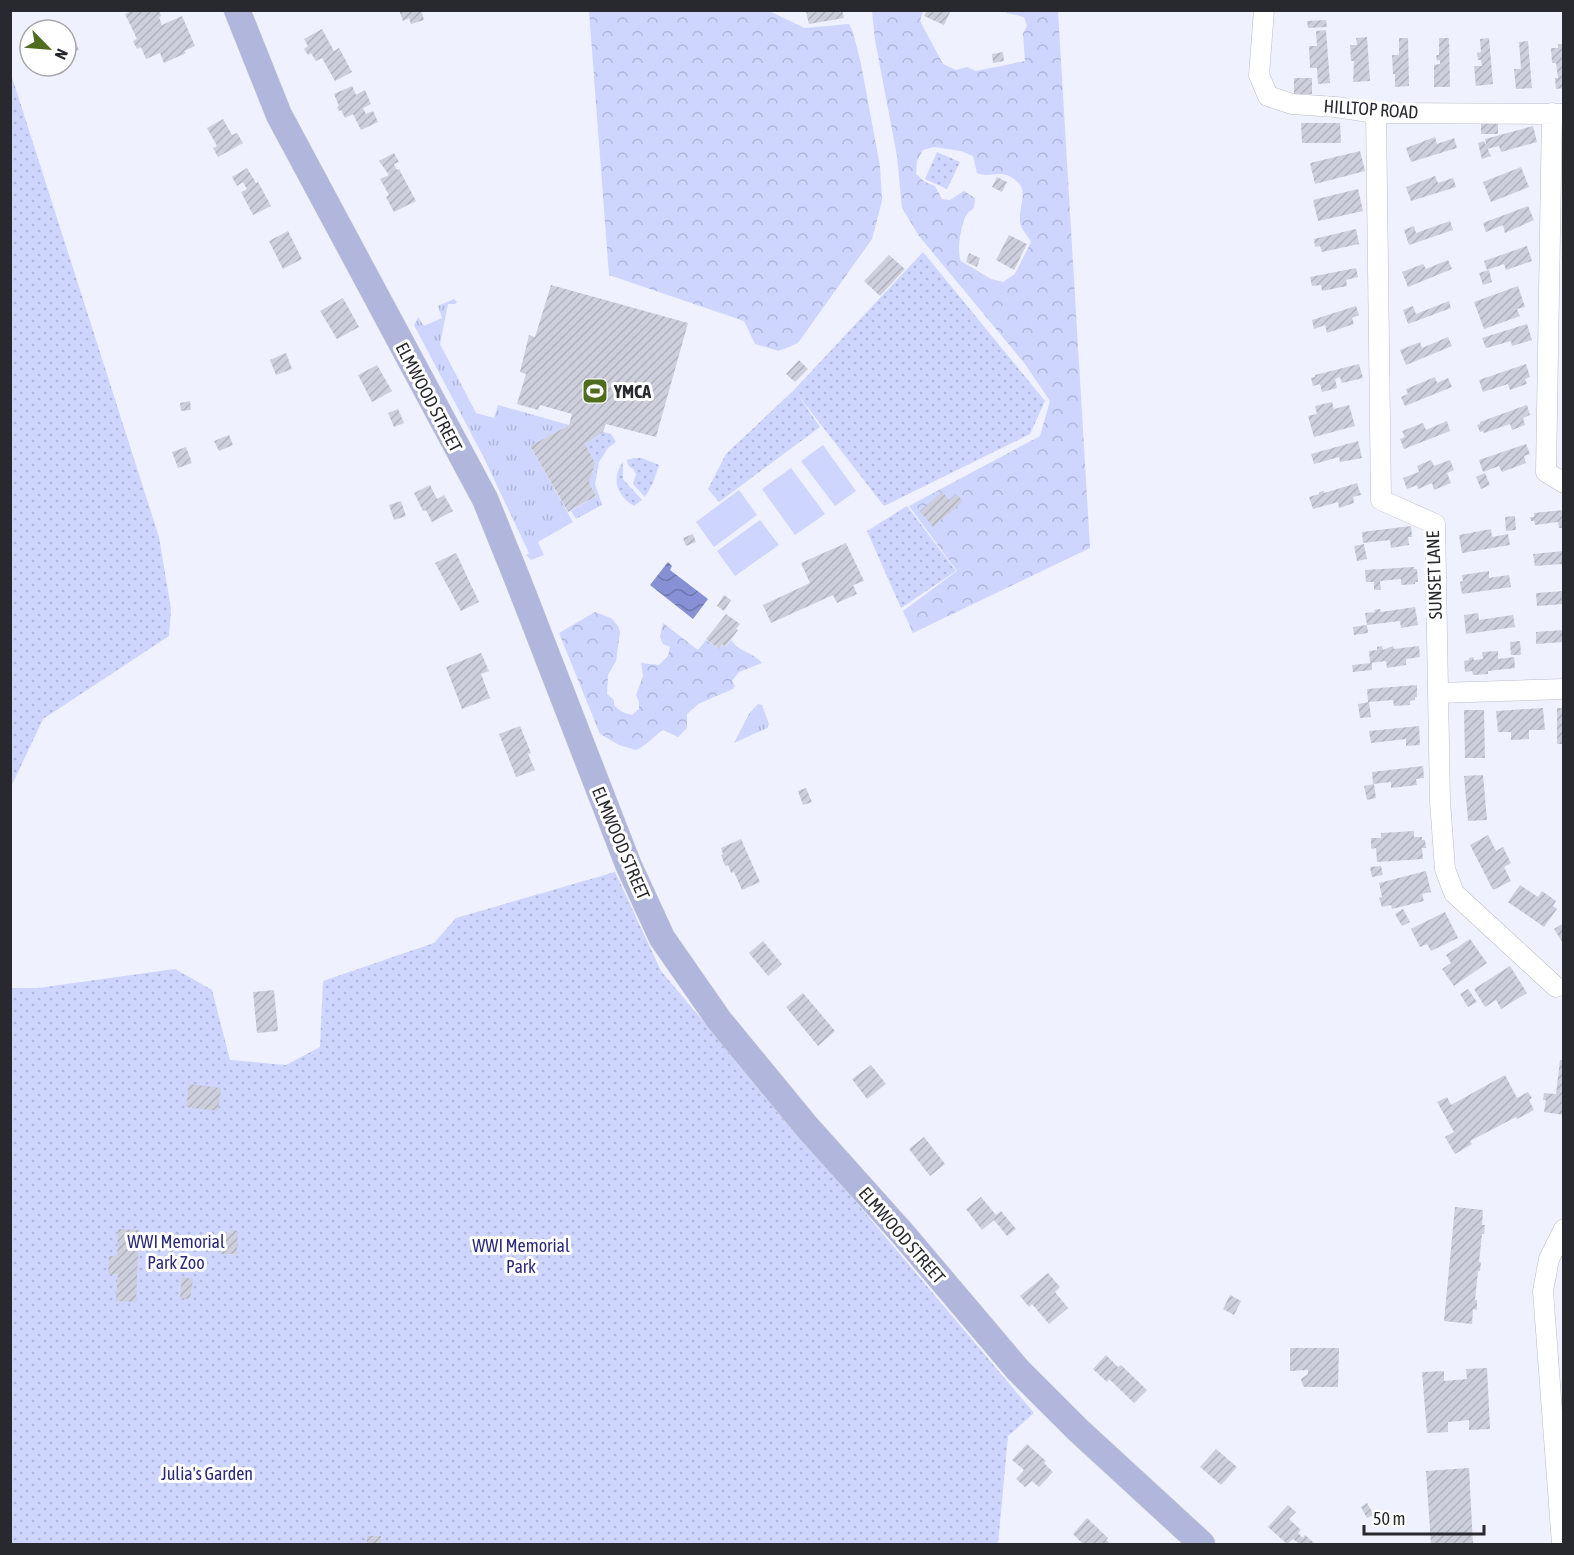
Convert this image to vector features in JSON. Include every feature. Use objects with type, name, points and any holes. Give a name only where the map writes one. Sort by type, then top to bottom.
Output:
[{"type":"main road","name":"ELMWOOD STREET","points":[[237,10],[279,115],[485,499],[518,578],[628,864],[662,938],[718,1020],[807,1127],[1018,1370],[1078,1430],[1202,1545]]},
{"type":"street","name":"HILLTOP ROAD","points":[[1264,10],[1259,75],[1268,96],[1292,104],[1376,113],[1558,113]]},
{"type":"street","name":"SUNSET LANE","points":[[1376,113],[1381,500],[1435,524],[1441,813],[1445,869],[1454,892],[1556,987]]},
{"type":"street","points":[[1558,113],[1546,472],[1563,483]]},
{"type":"street","points":[[1438,693],[1563,689]]},
{"type":"street","points":[[1562,1545],[1543,1291],[1549,1259],[1563,1229]]},
{"type":"green space","points":[[589,11],[769,11],[805,28],[849,24],[861,64],[880,166],[882,201],[872,239],[798,343],[779,351],[755,344],[744,321],[609,275]]},
{"type":"green space","points":[[872,11],[923,11],[920,21],[943,64],[956,70],[967,67],[976,71],[1025,61],[1023,33],[1027,26],[1024,17],[1004,11],[1058,11],[1090,548],[913,633],[903,611],[957,571],[909,506],[1040,436],[1050,401],[1025,364],[919,236],[902,208],[897,156],[875,40]],"holes":[[[934,147],[961,151],[973,156],[977,173],[1009,176],[1021,186],[1023,196],[1020,222],[1031,242],[1015,274],[1003,282],[991,279],[961,261],[959,245],[963,224],[967,214],[974,208],[975,198],[964,191],[950,200],[942,199],[935,186],[925,182],[916,174],[917,161],[923,150]]]},
{"type":"green space","points":[[10,71],[159,537],[171,609],[169,636],[43,719],[11,787]]},
{"type":"green space","points":[[937,152],[960,162],[947,189],[925,179]]},
{"type":"green space","points":[[923,252],[1045,401],[1030,434],[884,506],[798,395],[820,427],[719,502],[708,489],[726,454],[794,390]]},
{"type":"green space","points":[[454,299],[457,302],[455,304],[448,304],[440,344],[476,413],[494,418],[498,405],[569,425],[530,446],[573,522],[538,542],[544,555],[531,560],[526,555],[529,553],[483,456],[414,325],[418,317],[424,326],[442,318],[438,306]]},
{"type":"green space","points":[[603,432],[611,434],[616,442],[608,448],[599,462],[595,463],[585,444]]},
{"type":"green space","points":[[823,445],[856,491],[835,506],[801,461]]},
{"type":"green space","points":[[642,458],[659,465],[645,497],[633,484],[636,474],[628,465],[627,460]]},
{"type":"green space","points":[[599,462],[595,484],[602,505],[576,519],[571,511],[596,496],[589,483],[595,463]]},
{"type":"green space","points":[[623,462],[623,479],[642,500],[634,506],[628,502],[618,487],[617,475]]},
{"type":"green space","points":[[791,468],[825,514],[795,535],[762,489]]},
{"type":"green space","points":[[739,490],[757,515],[714,547],[696,522]]},
{"type":"green space","points":[[907,506],[956,571],[901,608],[867,531]]},
{"type":"green space","points":[[760,520],[779,545],[735,576],[717,551]]},
{"type":"green space","points":[[595,612],[611,618],[620,632],[616,661],[608,675],[607,694],[622,712],[632,715],[639,709],[636,695],[643,676],[641,663],[659,665],[668,656],[670,647],[663,644],[660,637],[663,623],[698,650],[706,640],[719,649],[722,645],[726,647],[731,640],[738,648],[762,663],[739,672],[732,681],[735,686],[733,689],[698,704],[687,714],[687,728],[678,737],[663,730],[636,750],[619,745],[600,734],[559,633]]},
{"type":"green space","points":[[758,704],[762,705],[769,724],[767,728],[734,743],[749,714]]},
{"type":"green space","name":"WWI Memorial Park","points":[[615,872],[661,971],[1034,1413],[1008,1436],[998,1544],[11,1544],[11,988],[38,988],[175,969],[212,990],[230,1060],[286,1065],[320,1047],[323,981],[434,943],[456,918]]},
{"type":"water","points":[[668,562],[672,566],[670,570],[708,599],[693,619],[650,585]]},
{"type":"building","points":[[133,10],[159,10],[162,25],[182,16],[195,46],[184,51],[186,53],[164,63],[160,53],[146,59],[141,47],[137,49],[133,41],[137,39],[125,14]]},
{"type":"building","points":[[399,10],[421,10],[424,20],[411,24],[409,18],[403,21]]},
{"type":"building","points":[[842,10],[844,18],[809,24],[806,12]]},
{"type":"building","points":[[927,10],[951,10],[944,25],[924,16]]},
{"type":"building","points":[[1326,20],[1327,27],[1308,28],[1307,21]]},
{"type":"building","points":[[322,29],[334,51],[339,48],[352,72],[335,81],[322,58],[316,61],[311,53],[308,55],[304,49],[308,46],[304,39]]},
{"type":"building","points":[[1326,30],[1330,83],[1318,84],[1317,68],[1310,68],[1309,46],[1317,46],[1316,31]]},
{"type":"building","points":[[1367,37],[1370,81],[1353,82],[1354,61],[1351,61],[1350,45],[1357,45],[1356,38]]},
{"type":"building","points":[[1399,38],[1408,38],[1409,86],[1395,87],[1392,55],[1399,55]]},
{"type":"building","points":[[1439,38],[1449,38],[1450,87],[1434,87],[1434,65],[1440,64],[1436,55],[1439,55]]},
{"type":"building","points":[[1489,38],[1493,84],[1476,86],[1474,66],[1482,66],[1477,53],[1481,52],[1480,39]]},
{"type":"building","points":[[1528,41],[1532,88],[1516,89],[1514,69],[1521,69],[1519,42]]},
{"type":"building","points":[[1558,44],[1564,44],[1564,88],[1556,89],[1555,78],[1558,78],[1556,63],[1552,63],[1551,48],[1558,48]]},
{"type":"building","points":[[1003,52],[1004,61],[993,63],[992,54]]},
{"type":"building","points":[[1294,78],[1312,78],[1312,94],[1294,94]]},
{"type":"building","points":[[352,86],[356,95],[365,90],[371,104],[363,108],[366,114],[373,111],[378,122],[361,130],[353,114],[345,118],[341,110],[339,111],[334,94]]},
{"type":"building","points":[[223,119],[232,135],[237,133],[243,143],[218,157],[213,148],[217,146],[207,128]]},
{"type":"building","points":[[1481,119],[1498,119],[1498,134],[1481,134]]},
{"type":"building","points":[[1301,123],[1340,123],[1341,143],[1302,143]]},
{"type":"building","points":[[1533,126],[1537,142],[1501,152],[1499,146],[1487,149],[1485,139]]},
{"type":"building","points":[[1435,137],[1437,144],[1454,138],[1457,148],[1411,162],[1406,148]]},
{"type":"building","points":[[1484,141],[1491,156],[1482,159],[1478,143]]},
{"type":"building","points":[[1360,151],[1365,171],[1315,184],[1310,163]]},
{"type":"building","points":[[394,153],[399,162],[394,164],[416,201],[394,212],[386,197],[389,195],[380,179],[389,175],[379,161]]},
{"type":"building","points":[[1521,167],[1529,187],[1491,202],[1483,182]]},
{"type":"building","points":[[247,168],[256,183],[258,182],[271,206],[253,215],[241,192],[247,189],[243,182],[237,186],[232,177]]},
{"type":"building","points":[[1435,176],[1438,183],[1453,178],[1456,187],[1411,201],[1406,187]]},
{"type":"building","points":[[997,177],[1007,182],[1002,192],[992,187]]},
{"type":"building","points":[[1358,189],[1363,211],[1318,221],[1313,200]]},
{"type":"building","points":[[1528,206],[1534,220],[1505,233],[1503,225],[1486,232],[1483,223]]},
{"type":"building","points":[[1450,221],[1453,230],[1409,245],[1404,230],[1414,226],[1416,233]]},
{"type":"building","points":[[1356,229],[1359,244],[1322,252],[1320,246],[1315,247],[1314,239]]},
{"type":"building","points":[[288,231],[302,259],[283,269],[269,241]]},
{"type":"building","points":[[1009,235],[1027,244],[1014,270],[996,260]]},
{"type":"building","points":[[1527,246],[1532,261],[1506,270],[1504,264],[1487,270],[1484,261]]},
{"type":"building","points":[[969,253],[980,258],[977,267],[966,262]]},
{"type":"building","points":[[889,255],[905,269],[880,296],[864,281]]},
{"type":"building","points":[[1448,260],[1452,269],[1408,287],[1402,272],[1423,264],[1426,269]]},
{"type":"building","points":[[1356,268],[1358,277],[1346,280],[1347,286],[1322,291],[1321,285],[1312,286],[1310,277]]},
{"type":"building","points":[[1489,270],[1492,282],[1483,285],[1479,273]]},
{"type":"building","name":"YMCA","points":[[551,285],[688,323],[656,437],[606,424],[603,432],[585,444],[595,463],[589,483],[596,496],[568,512],[530,446],[569,425],[572,414],[540,405],[538,410],[517,404],[526,374],[520,372],[529,335],[535,337]]},
{"type":"building","points":[[1518,286],[1525,307],[1517,309],[1520,316],[1484,329],[1474,302]]},
{"type":"building","points":[[343,298],[359,327],[337,339],[320,311]]},
{"type":"building","points":[[1449,301],[1451,308],[1408,324],[1403,310],[1413,306],[1416,314]]},
{"type":"building","points":[[1356,306],[1359,315],[1352,318],[1354,324],[1327,333],[1325,325],[1314,329],[1312,320]]},
{"type":"building","points":[[1527,324],[1532,340],[1512,346],[1511,341],[1486,348],[1482,338]]},
{"type":"building","points":[[1448,337],[1452,346],[1406,365],[1400,350],[1420,342],[1422,348]]},
{"type":"building","points":[[286,353],[292,369],[276,375],[270,360]]},
{"type":"building","points":[[799,360],[808,369],[795,382],[786,374]]},
{"type":"building","points":[[1359,364],[1363,378],[1342,383],[1340,377],[1335,379],[1337,388],[1322,392],[1320,384],[1313,386],[1311,378],[1315,375]]},
{"type":"building","points":[[1526,364],[1530,377],[1525,379],[1527,384],[1510,390],[1508,384],[1483,392],[1479,380]]},
{"type":"building","points":[[377,365],[392,391],[372,402],[358,375]]},
{"type":"building","points":[[1435,377],[1437,383],[1448,378],[1452,387],[1405,406],[1401,397],[1408,394],[1406,389]]},
{"type":"building","points":[[190,401],[191,410],[181,411],[180,403]]},
{"type":"building","points":[[1332,402],[1334,409],[1349,405],[1355,426],[1314,437],[1308,416],[1317,414],[1315,406]]},
{"type":"building","points":[[1527,405],[1530,415],[1523,418],[1525,425],[1512,430],[1510,424],[1484,433],[1480,432],[1477,425],[1480,422]]},
{"type":"building","points":[[398,409],[404,423],[394,427],[388,413]]},
{"type":"building","points":[[1447,421],[1450,431],[1404,449],[1400,439],[1405,437],[1402,431],[1423,423],[1426,430]]},
{"type":"building","points":[[229,435],[233,445],[219,451],[214,441]]},
{"type":"building","points":[[1358,441],[1362,458],[1340,462],[1339,457],[1314,464],[1311,454]]},
{"type":"building","points":[[1526,444],[1530,454],[1524,456],[1526,463],[1502,472],[1499,466],[1483,472],[1479,460]]},
{"type":"building","points":[[186,447],[192,463],[178,468],[172,452]]},
{"type":"building","points":[[1431,460],[1434,466],[1450,460],[1454,470],[1447,473],[1451,483],[1434,490],[1432,483],[1418,489],[1417,485],[1407,489],[1403,478],[1419,472],[1417,466]]},
{"type":"building","points":[[1485,473],[1490,485],[1481,489],[1476,477]]},
{"type":"building","points":[[1357,483],[1361,495],[1353,497],[1354,503],[1339,508],[1338,502],[1313,509],[1309,497],[1319,492],[1324,491],[1324,493]]},
{"type":"building","points":[[430,485],[437,499],[444,495],[453,511],[432,522],[426,510],[423,511],[414,493]]},
{"type":"building","points":[[942,492],[949,500],[956,494],[963,501],[933,527],[920,511]]},
{"type":"building","points":[[401,501],[406,516],[394,520],[389,505]]},
{"type":"building","points":[[1564,510],[1564,528],[1559,528],[1558,522],[1535,525],[1534,521],[1531,521],[1530,517],[1534,517],[1534,513]]},
{"type":"building","points":[[1515,516],[1516,530],[1506,531],[1505,517]]},
{"type":"building","points":[[1411,526],[1412,537],[1408,537],[1409,545],[1391,548],[1390,540],[1363,543],[1362,532]]},
{"type":"building","points":[[1491,529],[1492,537],[1508,534],[1510,545],[1462,553],[1459,535]]},
{"type":"building","points":[[693,534],[696,542],[686,546],[683,538]]},
{"type":"building","points":[[846,543],[864,581],[853,585],[857,594],[837,603],[833,595],[771,623],[763,605],[810,583],[801,563]]},
{"type":"building","points":[[1364,544],[1367,559],[1357,561],[1354,546]]},
{"type":"building","points":[[1564,551],[1564,570],[1561,564],[1535,566],[1533,554]]},
{"type":"building","points":[[456,553],[479,602],[461,611],[435,563]]},
{"type":"building","points":[[1414,567],[1417,569],[1418,582],[1415,584],[1401,585],[1401,579],[1380,581],[1381,590],[1374,590],[1374,582],[1366,582],[1365,570]]},
{"type":"building","points":[[1489,571],[1489,578],[1509,575],[1511,587],[1462,594],[1460,582],[1463,581],[1462,575]]},
{"type":"building","points":[[1564,591],[1564,604],[1537,606],[1536,593]]},
{"type":"building","points":[[724,595],[731,600],[724,611],[717,606]]},
{"type":"building","points":[[1415,607],[1418,625],[1401,628],[1400,621],[1367,625],[1365,613],[1380,609],[1381,612]]},
{"type":"building","points":[[1478,613],[1479,620],[1513,615],[1515,627],[1466,634],[1464,615]]},
{"type":"building","points":[[726,614],[740,624],[725,647],[722,644],[719,649],[706,639]]},
{"type":"building","points":[[1367,625],[1368,633],[1354,635],[1353,627]]},
{"type":"building","points":[[1564,630],[1564,642],[1536,644],[1536,632]]},
{"type":"building","points":[[1520,641],[1521,655],[1511,655],[1510,642]]},
{"type":"building","points":[[1382,646],[1383,650],[1393,646],[1394,649],[1419,646],[1420,657],[1406,659],[1406,665],[1387,668],[1386,661],[1370,663],[1369,651],[1377,650],[1377,647]]},
{"type":"building","points":[[1498,651],[1498,659],[1514,657],[1515,668],[1488,671],[1488,674],[1473,675],[1472,671],[1465,672],[1464,661],[1473,657],[1474,660],[1483,659],[1482,652]]},
{"type":"building","points":[[481,653],[489,671],[481,674],[490,698],[462,709],[446,667]]},
{"type":"building","points":[[1372,663],[1372,670],[1353,672],[1352,665]]},
{"type":"building","points":[[1417,685],[1417,697],[1410,701],[1410,705],[1394,706],[1393,700],[1368,702],[1367,689]]},
{"type":"building","points":[[1369,702],[1371,717],[1360,718],[1358,704]]},
{"type":"building","points":[[1543,708],[1545,730],[1529,730],[1529,739],[1511,740],[1511,732],[1498,732],[1496,711]]},
{"type":"building","points":[[1557,708],[1564,708],[1564,744],[1557,744]]},
{"type":"building","points":[[1464,710],[1484,710],[1485,758],[1465,758]]},
{"type":"building","points":[[520,726],[535,770],[516,777],[499,734]]},
{"type":"building","points":[[1419,726],[1420,745],[1406,746],[1406,739],[1371,743],[1369,731]]},
{"type":"building","points":[[1423,766],[1424,778],[1416,779],[1417,785],[1391,788],[1391,782],[1373,784],[1372,772]]},
{"type":"building","points":[[1483,775],[1487,820],[1468,821],[1464,776]]},
{"type":"building","points":[[1374,784],[1376,798],[1367,800],[1364,786]]},
{"type":"building","points":[[806,788],[812,802],[803,805],[798,791]]},
{"type":"building","points":[[1414,831],[1414,837],[1422,837],[1422,840],[1425,840],[1426,848],[1422,848],[1423,859],[1377,862],[1376,848],[1371,849],[1371,838],[1381,838],[1381,833]]},
{"type":"building","points":[[1488,835],[1496,851],[1503,847],[1511,863],[1504,867],[1511,881],[1493,890],[1470,845]]},
{"type":"building","points":[[741,839],[760,882],[742,890],[734,872],[731,873],[728,865],[725,866],[721,855],[723,854],[721,848]]},
{"type":"building","points":[[1381,866],[1383,875],[1372,877],[1370,867]]},
{"type":"building","points":[[1426,871],[1431,892],[1422,894],[1424,901],[1392,909],[1391,905],[1382,907],[1379,898],[1382,897],[1379,883]]},
{"type":"building","points":[[1520,885],[1538,897],[1542,891],[1556,901],[1553,906],[1557,909],[1544,927],[1508,902]]},
{"type":"building","points":[[1403,909],[1410,922],[1402,926],[1395,914]]},
{"type":"building","points":[[1445,912],[1458,938],[1431,951],[1427,944],[1420,947],[1411,929]]},
{"type":"building","points":[[1564,923],[1564,945],[1554,929]]},
{"type":"building","points":[[1470,939],[1487,963],[1454,986],[1442,969],[1451,963],[1446,955]]},
{"type":"building","points":[[763,941],[782,964],[768,976],[749,953]]},
{"type":"building","points":[[1510,966],[1527,993],[1501,1009],[1496,1000],[1485,1007],[1474,989]]},
{"type":"building","points":[[1468,989],[1477,1002],[1468,1007],[1460,994]]},
{"type":"building","points":[[274,990],[278,1031],[257,1033],[253,992]]},
{"type":"building","points":[[803,993],[835,1031],[818,1046],[786,1007]]},
{"type":"building","points":[[1560,1060],[1564,1060],[1564,1115],[1544,1112],[1546,1100],[1543,1100],[1544,1093],[1556,1094]]},
{"type":"building","points":[[871,1065],[886,1084],[867,1099],[852,1079]]},
{"type":"building","points":[[1505,1075],[1517,1098],[1528,1092],[1532,1098],[1529,1100],[1534,1110],[1470,1141],[1472,1144],[1455,1154],[1445,1137],[1454,1132],[1437,1102],[1447,1097],[1451,1105]]},
{"type":"building","points":[[189,1084],[221,1088],[218,1111],[186,1107]]},
{"type":"building","points":[[924,1137],[945,1164],[930,1176],[909,1149]]},
{"type":"building","points":[[981,1197],[996,1215],[1001,1211],[1016,1229],[1007,1236],[994,1220],[982,1230],[966,1209]]},
{"type":"building","points":[[1455,1207],[1483,1210],[1482,1225],[1485,1225],[1475,1300],[1477,1300],[1477,1310],[1473,1309],[1472,1324],[1444,1321]]},
{"type":"building","points":[[118,1229],[139,1230],[136,1302],[116,1301],[118,1274],[108,1274],[109,1256],[117,1256]]},
{"type":"building","points":[[231,1230],[238,1231],[237,1254],[220,1254],[220,1232],[231,1233]]},
{"type":"building","points":[[1048,1273],[1060,1287],[1055,1292],[1068,1308],[1049,1324],[1032,1304],[1029,1307],[1020,1296]]},
{"type":"building","points":[[182,1277],[193,1279],[190,1299],[180,1298]]},
{"type":"building","points":[[1230,1295],[1241,1301],[1234,1315],[1223,1309]]},
{"type":"building","points":[[1290,1348],[1339,1348],[1338,1387],[1303,1386],[1301,1379],[1308,1374],[1308,1370],[1290,1371]]},
{"type":"building","points":[[1106,1355],[1118,1367],[1121,1365],[1147,1390],[1134,1403],[1109,1379],[1107,1382],[1093,1369]]},
{"type":"building","points":[[1487,1368],[1490,1429],[1469,1430],[1469,1420],[1448,1422],[1448,1432],[1427,1433],[1422,1372],[1444,1371],[1444,1381],[1467,1379],[1466,1369]]},
{"type":"building","points":[[1027,1444],[1046,1461],[1044,1463],[1053,1472],[1039,1487],[1032,1481],[1025,1487],[1016,1479],[1024,1470],[1012,1460]]},
{"type":"building","points":[[1216,1449],[1237,1467],[1221,1485],[1200,1467]]},
{"type":"building","points":[[1469,1468],[1473,1544],[1431,1544],[1426,1471]]},
{"type":"building","points":[[1367,1503],[1374,1515],[1367,1518],[1361,1507]]},
{"type":"building","points":[[1288,1505],[1296,1512],[1289,1519],[1301,1530],[1298,1533],[1303,1538],[1305,1535],[1315,1544],[1300,1544],[1293,1539],[1287,1544],[1268,1527]]},
{"type":"building","points":[[1087,1518],[1108,1538],[1106,1540],[1111,1544],[1083,1544],[1073,1534]]},
{"type":"building","points":[[367,1536],[381,1536],[381,1544],[367,1544]]},
{"type":"place","name":"YMCA","points":[[595,391]]},
{"type":"park label","name":"WWI Memorial Park Zoo","points":[[176,1251]]},
{"type":"park label","name":"Julia's Garden","points":[[207,1473]]}]
